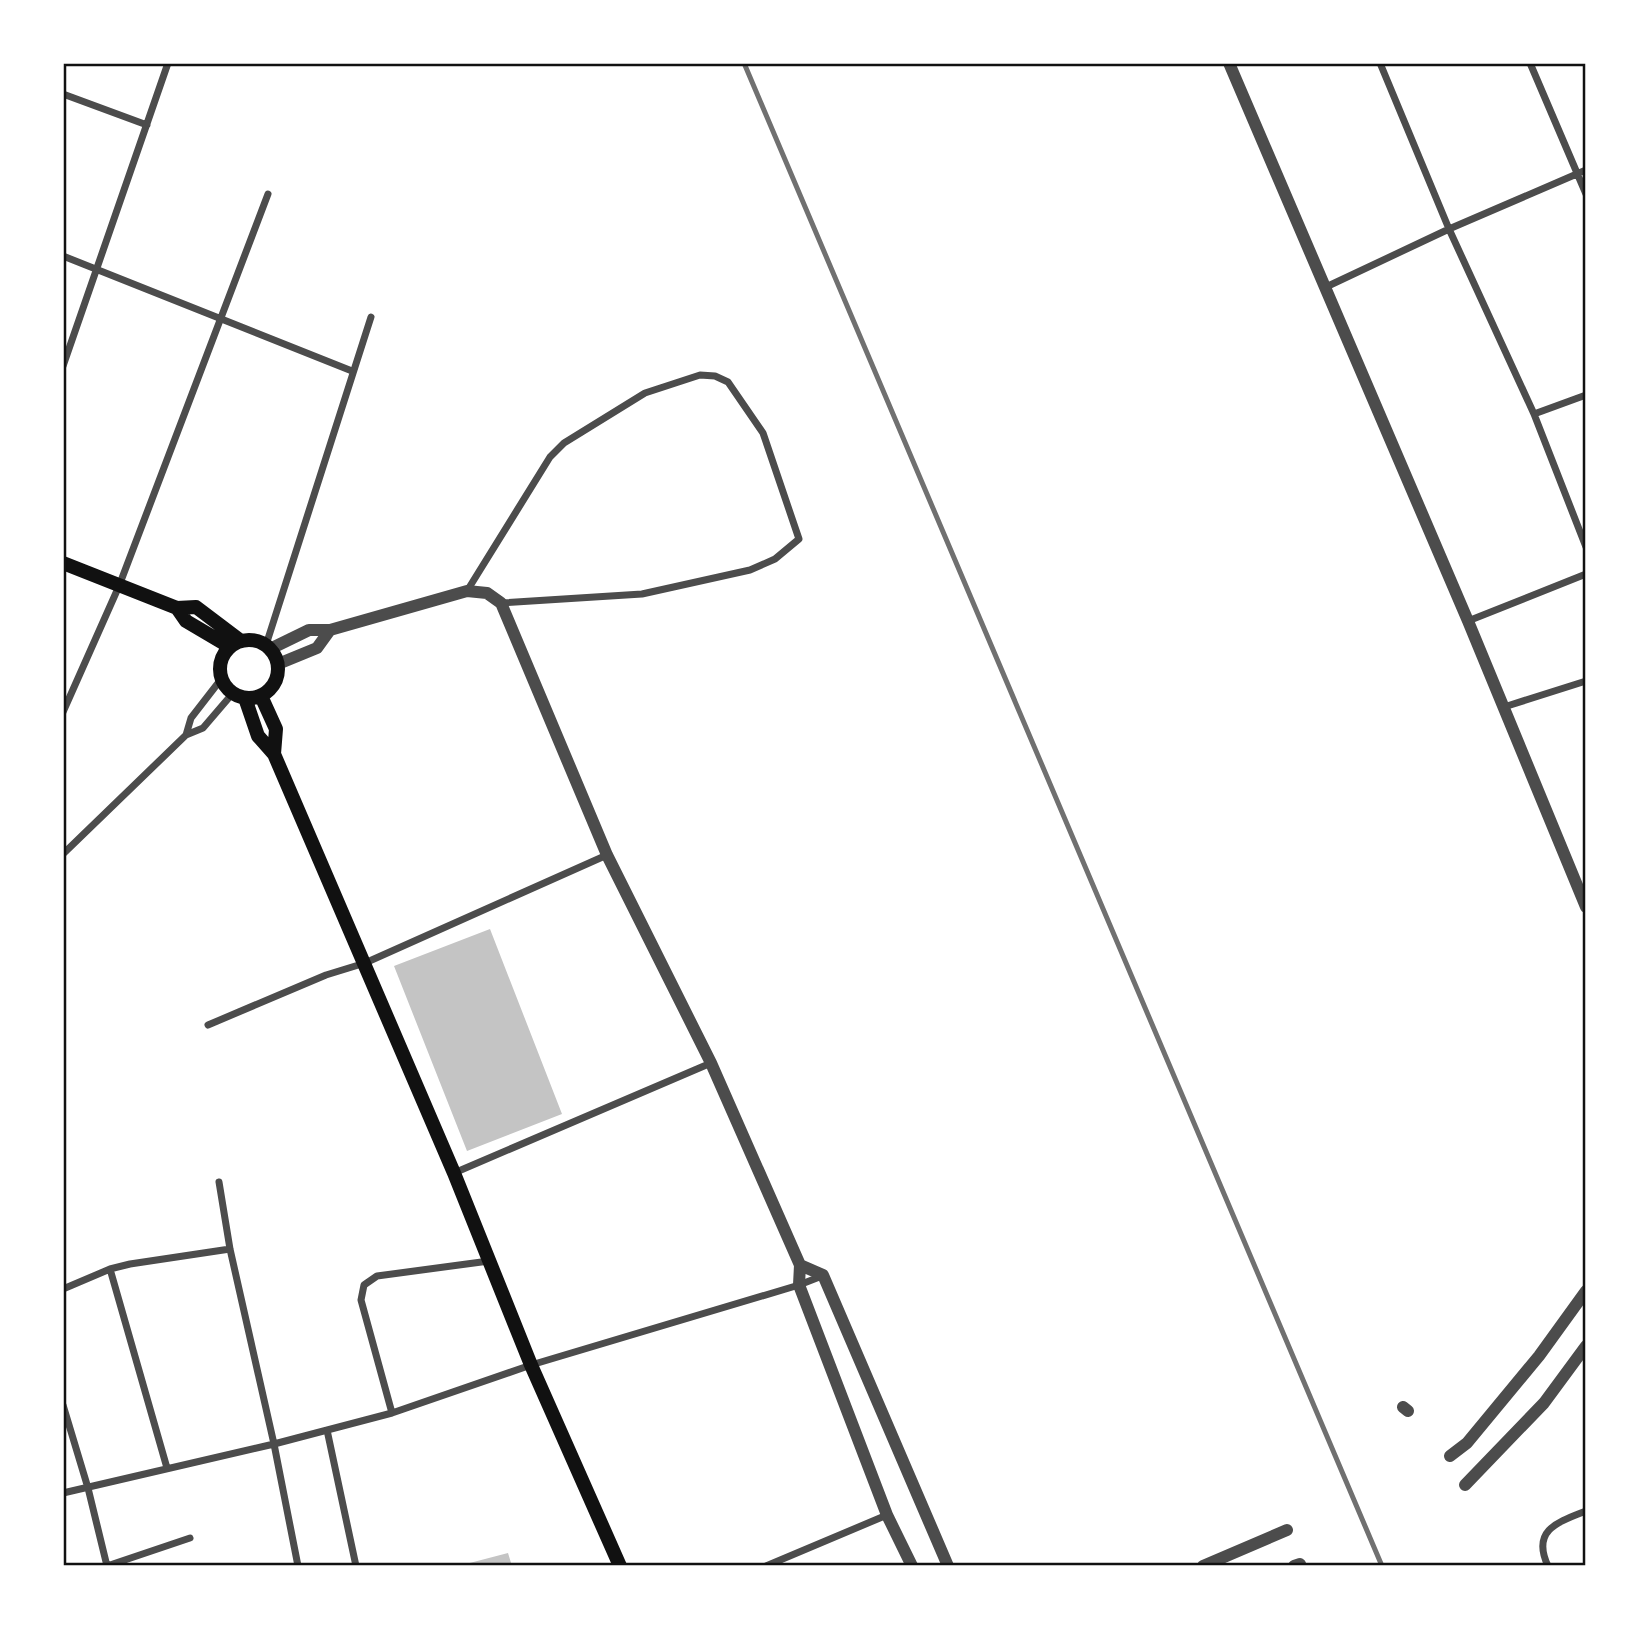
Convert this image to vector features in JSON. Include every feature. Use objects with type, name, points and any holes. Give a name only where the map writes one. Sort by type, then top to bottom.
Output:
[{"type":"main road","points":[[63,563],[177,608],[195,607],[236,644]]},
{"type":"main road","points":[[239,695],[261,696],[275,682],[278,664],[268,647],[250,640],[236,644],[224,654],[220,664],[222,678],[239,695],[258,736],[274,754],[454,1173],[531,1364],[620,1566]]},
{"type":"main road","points":[[261,696],[276,729],[274,754]]},
{"type":"street","points":[[63,366],[168,63]]},
{"type":"street","points":[[1229,63],[1468,621],[1586,907]]},
{"type":"street","points":[[1380,63],[1449,229],[1534,414],[1586,547]]},
{"type":"street","points":[[1530,63],[1586,194]]},
{"type":"street","points":[[63,94],[147,125]]},
{"type":"street","points":[[1326,287],[1449,229],[1586,170]]},
{"type":"street","points":[[63,712],[119,586],[268,194]]},
{"type":"street","points":[[63,257],[97,268],[352,371]]},
{"type":"street","points":[[268,647],[371,317]]},
{"type":"street","points":[[467,591],[546,464],[564,443],[645,393],[700,375],[715,376],[728,382],[764,433],[799,539],[789,550],[750,570],[642,594],[501,603]]},
{"type":"street","points":[[1534,414],[1586,395]]},
{"type":"street","points":[[1468,621],[1586,574]]},
{"type":"street","points":[[268,647],[309,630],[330,630],[467,591],[487,593],[501,603],[607,855],[712,1063],[800,1265],[799,1285],[887,1515],[912,1566]]},
{"type":"street","points":[[278,664],[317,648],[330,630]]},
{"type":"street","points":[[186,735],[191,718],[222,678]]},
{"type":"street","points":[[1504,707],[1586,681]]},
{"type":"street","points":[[63,854],[186,735],[202,727],[239,695]]},
{"type":"street","points":[[208,1025],[326,975],[365,963],[607,855]]},
{"type":"street","points":[[454,1173],[712,1063]]},
{"type":"street","points":[[219,1182],[230,1249],[274,1444],[298,1566]]},
{"type":"street","points":[[63,1289],[110,1269],[130,1264],[230,1249]]},
{"type":"street","points":[[392,1413],[361,1300],[364,1285],[377,1276],[490,1261]]},
{"type":"street","points":[[800,1265],[823,1275],[948,1566]]},
{"type":"street","points":[[110,1269],[167,1468]]},
{"type":"street","points":[[63,1493],[274,1444],[392,1413],[531,1364],[799,1285],[823,1275]]},
{"type":"street","points":[[1450,1456],[1468,1443],[1539,1356],[1586,1292]]},
{"type":"street","points":[[1465,1485],[1544,1403],[1586,1346]]},
{"type":"street","points":[[63,1405],[88,1488],[107,1566],[190,1538]]},
{"type":"street","points":[[327,1430],[356,1566]]},
{"type":"street","points":[[1548,1566],[1543,1556],[1542,1541],[1550,1527],[1586,1511]]},
{"type":"street","points":[[766,1566],[887,1515]]},
{"type":"street","points":[[1203,1566],[1287,1530]]},
{"type":"building","points":[[490,929],[562,1114],[467,1151],[394,966]]},
{"type":"building","points":[[508,1553],[512,1566],[462,1566],[462,1565]]},
{"type":"railway","points":[[744,63],[1382,1566]]}]
